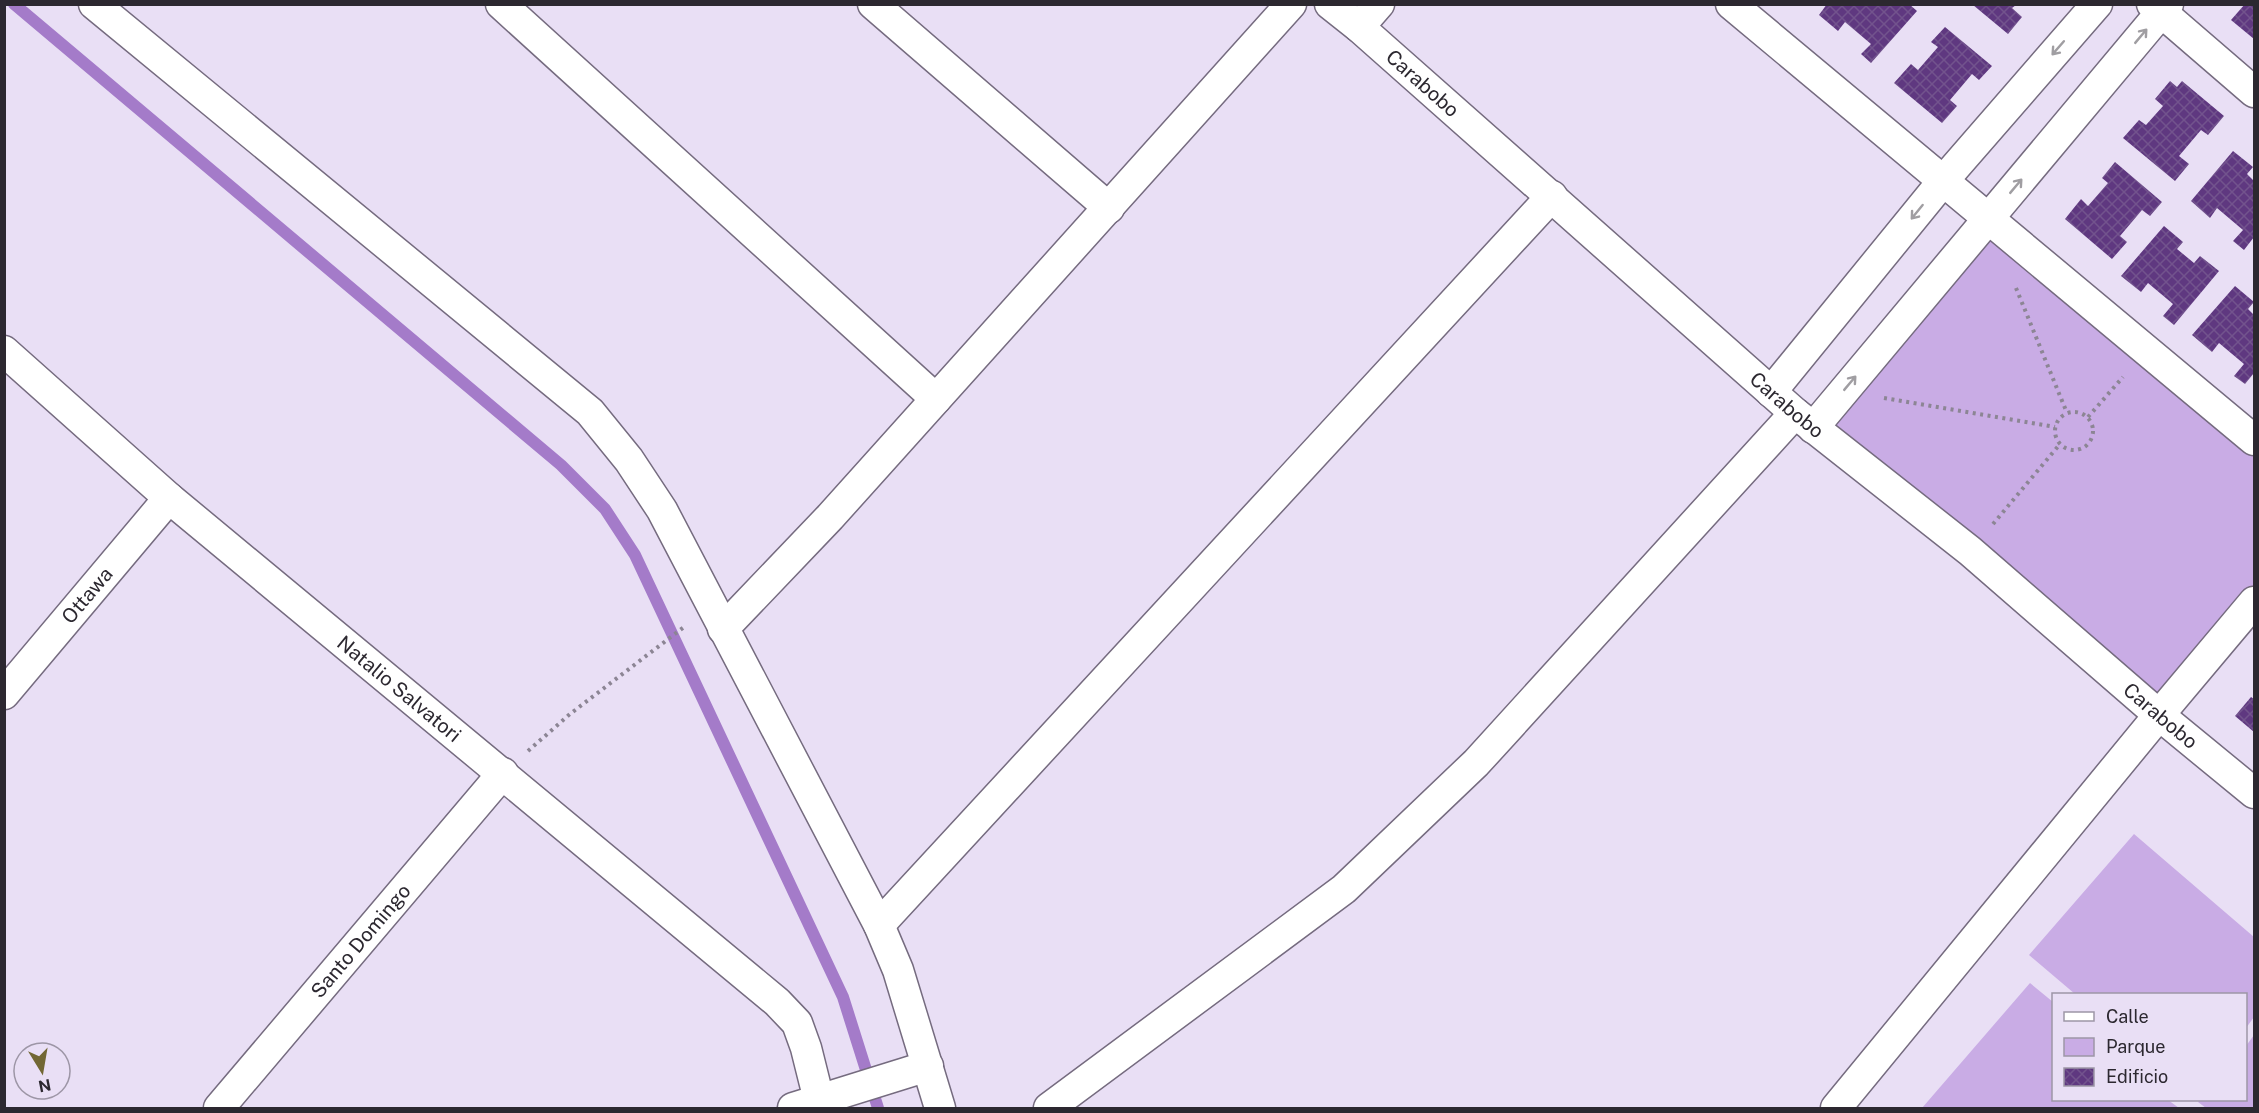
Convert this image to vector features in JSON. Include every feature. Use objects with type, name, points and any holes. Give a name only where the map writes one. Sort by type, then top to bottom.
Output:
[{"type":"street","points":[[94,4],[590,412],[629,460],[662,510],[879,926],[898,970],[940,1108]]},
{"type":"street","points":[[501,4],[936,399]]},
{"type":"street","points":[[873,4],[1109,208]]},
{"type":"street","points":[[723,629],[830,517],[1292,4]]},
{"type":"street","name":"Carabobo","points":[[1330,4],[1552,196],[1804,421],[1970,551],[2159,715],[2254,793]]},
{"type":"street","points":[[1359,27],[1379,4]]},
{"type":"street","points":[[1731,4],[2254,440]]},
{"type":"street","points":[[1771,392],[1943,181],[2097,4]]},
{"type":"street","points":[[1049,1108],[1344,889],[1476,763],[1804,421],[1844,392],[2160,7],[2254,92]]},
{"type":"street","points":[[879,926],[1552,196]]},
{"type":"street","name":"Natalio Salvatori","points":[[4,351],[169,498],[777,1002],[797,1023],[806,1048],[811,1106]]},
{"type":"street","name":"Ottawa","points":[[4,694],[169,498]]},
{"type":"street","points":[[1836,1108],[2254,602]]},
{"type":"street","name":"Santo Domingo","points":[[219,1108],[503,773]]},
{"type":"street","points":[[811,1106],[928,1066]]},
{"type":"path","points":[[2014,284],[2067,413]]},
{"type":"path","points":[[2088,417],[2147,351]]},
{"type":"path","points":[[1844,392],[2055,427]]},
{"type":"path","points":[[2080,411],[2088,417],[2094,432],[2089,445],[2071,450],[2060,444],[2055,433],[2057,421],[2067,413],[2080,411]]},
{"type":"path","points":[[1970,551],[2060,444]]},
{"type":"path","points":[[503,773],[570,714],[690,622]]},
{"type":"green space","points":[[1988,219],[2254,440],[2254,602],[2159,715],[1813,428]]},
{"type":"green space","points":[[2134,834],[2254,937],[2254,1017],[2247,1027],[2247,993],[2074,993],[2029,955]]},
{"type":"green space","points":[[2030,983],[2052,1001],[2052,1101],[2169,1101],[2179,1108],[1922,1108]]},
{"type":"green space","points":[[2254,1035],[2254,1108],[2206,1108],[2198,1102],[2247,1101],[2247,1045]]},
{"type":"building","points":[[1827,4],[1909,4],[1917,11],[1871,63],[1861,54],[1871,44],[1845,22],[1838,31],[1819,15]]},
{"type":"building","points":[[2245,4],[2254,6],[2254,39],[2231,20]]},
{"type":"building","points":[[1973,5],[2016,5],[2012,8],[2022,17],[2008,34]]},
{"type":"building","points":[[1945,27],[1992,66],[1979,80],[1972,74],[1950,100],[1957,106],[1942,123],[1894,83],[1911,64],[1918,70],[1938,47],[1931,42]]},
{"type":"building","points":[[2170,81],[2177,87],[2182,81],[2224,116],[2208,135],[2201,130],[2179,156],[2189,164],[2175,181],[2123,138],[2139,120],[2146,125],[2163,106],[2155,99]]},
{"type":"building","points":[[2233,151],[2253,167],[2247,174],[2254,181],[2254,237],[2244,250],[2233,241],[2243,230],[2217,208],[2210,218],[2191,201]]},
{"type":"building","points":[[2115,162],[2162,202],[2150,216],[2142,210],[2120,236],[2127,242],[2112,259],[2065,219],[2081,199],[2088,206],[2108,183],[2102,178]]},
{"type":"building","points":[[2164,226],[2183,242],[2177,249],[2194,263],[2200,256],[2219,271],[2174,325],[2163,316],[2173,304],[2148,283],[2141,292],[2121,276]]},
{"type":"building","points":[[2235,286],[2254,302],[2248,309],[2254,315],[2254,373],[2245,384],[2234,376],[2244,364],[2219,343],[2212,352],[2192,335]]},
{"type":"building","points":[[2251,697],[2254,699],[2254,732],[2235,716]]},
{"type":"waterway","points":[[14,4],[561,465],[605,509],[635,555],[843,997],[878,1108]]}]
